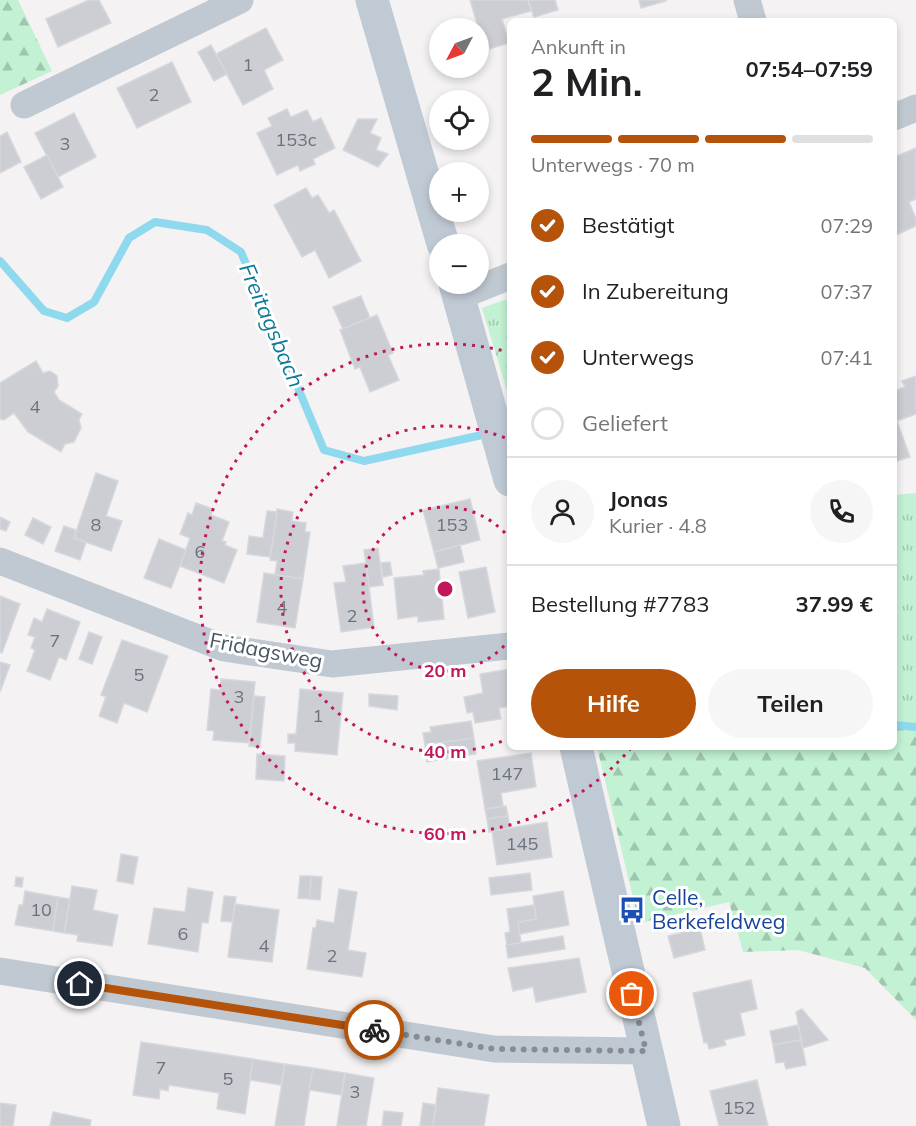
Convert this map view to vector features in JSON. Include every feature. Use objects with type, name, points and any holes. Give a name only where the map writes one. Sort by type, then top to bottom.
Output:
[{"type":"main road","points":[[372,0],[440,234]]},
{"type":"main road","points":[[458,294],[507,466]]},
{"type":"main road","points":[[577,750],[664,1126]]},
{"type":"street","points":[[24,105],[240,0]]},
{"type":"street","points":[[747,0],[752,18]]},
{"type":"street","points":[[897,116],[916,108]]},
{"type":"street","points":[[489,282],[507,277]]},
{"type":"street","name":"Fridagsweg","points":[[0,561],[224,648],[332,664],[507,646]]},
{"type":"street","points":[[0,971],[494,1049],[646,1051]]},
{"type":"green space","points":[[0,0],[18,0],[52,71],[0,95]]},
{"type":"green space","points":[[507,299],[507,391],[482,308]]},
{"type":"green space","points":[[916,493],[916,727],[897,728],[897,495]]},
{"type":"green space","points":[[916,727],[916,1020],[865,968],[798,950],[743,952],[729,902],[639,923],[598,750],[897,750],[897,728]]},
{"type":"building","points":[[89,0],[99,0],[111,23],[58,47],[46,19]]},
{"type":"building","points":[[470,0],[528,0],[531,11],[502,19],[507,44],[489,49],[489,18],[475,18]]},
{"type":"building","points":[[528,0],[555,0],[558,10],[534,17]]},
{"type":"building","points":[[639,0],[666,0],[666,1],[641,8]]},
{"type":"building","points":[[266,28],[283,60],[264,70],[273,89],[243,105],[216,54]]},
{"type":"building","points":[[211,45],[227,74],[214,81],[198,52]]},
{"type":"building","points":[[172,62],[191,102],[137,128],[117,88]]},
{"type":"building","points":[[287,109],[291,117],[307,110],[313,122],[321,118],[335,148],[313,159],[315,164],[300,171],[298,165],[277,175],[257,133],[272,126],[268,118]]},
{"type":"building","points":[[74,113],[96,157],[58,177],[35,133]]},
{"type":"building","points":[[358,119],[377,119],[370,133],[381,138],[376,150],[388,154],[378,167],[343,150]]},
{"type":"building","points":[[7,132],[21,162],[0,173],[0,136]]},
{"type":"building","points":[[916,148],[916,199],[909,202],[916,219],[916,226],[897,235],[897,156]]},
{"type":"building","points":[[47,155],[63,187],[41,199],[24,167]]},
{"type":"building","points":[[306,188],[312,198],[318,195],[329,213],[334,210],[361,261],[329,278],[315,250],[302,257],[274,205]]},
{"type":"building","points":[[361,296],[370,318],[343,329],[333,307]]},
{"type":"building","points":[[377,315],[393,353],[388,355],[399,380],[370,392],[360,367],[355,369],[340,330]]},
{"type":"building","points":[[36,361],[43,373],[50,371],[57,376],[58,386],[54,392],[59,400],[82,414],[79,420],[81,428],[74,442],[65,444],[61,452],[28,432],[14,413],[4,420],[0,419],[0,383]]},
{"type":"building","points":[[916,376],[916,414],[897,421],[897,390],[905,387],[902,381]]},
{"type":"building","points":[[897,421],[910,457],[897,461]]},
{"type":"building","points":[[96,473],[118,481],[106,516],[122,521],[111,551],[74,538]]},
{"type":"building","points":[[470,499],[480,540],[434,552],[423,510]]},
{"type":"building","points":[[196,503],[213,509],[211,515],[229,522],[222,541],[226,542],[225,545],[237,550],[224,583],[180,566],[190,538],[180,534],[188,513],[192,515]]},
{"type":"building","points":[[277,509],[293,512],[292,521],[306,523],[305,532],[310,532],[303,579],[275,575],[277,561],[270,560]]},
{"type":"building","points":[[267,511],[277,512],[270,557],[247,554],[249,536],[263,538]]},
{"type":"building","points":[[0,517],[10,522],[6,531],[0,529]]},
{"type":"building","points":[[33,518],[51,527],[43,544],[25,535]]},
{"type":"building","points":[[64,526],[76,530],[74,538],[86,542],[80,560],[55,551]]},
{"type":"building","points":[[159,539],[186,550],[171,588],[144,578]]},
{"type":"building","points":[[460,545],[464,562],[438,568],[434,552]]},
{"type":"building","points":[[378,548],[383,585],[369,587],[364,550]]},
{"type":"building","points":[[390,562],[392,575],[383,577],[381,563]]},
{"type":"building","points":[[366,563],[374,627],[341,632],[334,583],[346,582],[343,566]]},
{"type":"building","points":[[486,567],[495,612],[468,618],[459,572]]},
{"type":"building","points":[[439,569],[444,619],[418,622],[418,616],[398,619],[394,578],[424,575],[423,571]]},
{"type":"building","points":[[264,573],[303,579],[295,628],[257,622]]},
{"type":"building","points":[[0,596],[20,604],[2,653],[0,652]]},
{"type":"building","points":[[47,609],[80,622],[66,660],[59,657],[50,680],[27,671],[35,650],[31,648],[35,637],[28,635],[34,618],[42,622]]},
{"type":"building","points":[[89,632],[102,637],[92,664],[79,659]]},
{"type":"building","points":[[122,640],[168,656],[147,712],[124,703],[117,723],[99,716],[106,697],[101,695]]},
{"type":"building","points":[[0,662],[10,665],[0,692]]},
{"type":"building","points":[[507,670],[507,707],[499,708],[501,719],[475,723],[473,712],[467,713],[464,697],[483,693],[480,674]]},
{"type":"building","points":[[221,679],[255,682],[249,743],[213,740],[214,731],[207,730],[211,689],[220,690]]},
{"type":"building","points":[[300,689],[343,693],[337,755],[295,751],[295,743],[288,743],[288,734],[296,734]]},
{"type":"building","points":[[369,694],[398,696],[397,710],[369,706]]},
{"type":"building","points":[[254,696],[265,697],[260,747],[249,746]]},
{"type":"building","points":[[471,721],[474,738],[425,745],[423,733],[431,732],[430,727]]},
{"type":"building","points":[[474,738],[476,754],[427,762],[425,745]]},
{"type":"building","points":[[531,753],[536,787],[501,793],[503,806],[485,809],[477,761]]},
{"type":"building","points":[[257,754],[285,756],[284,781],[256,779]]},
{"type":"building","points":[[506,806],[508,816],[487,819],[485,809]]},
{"type":"building","points":[[508,816],[510,828],[489,832],[487,819]]},
{"type":"building","points":[[547,822],[552,857],[497,865],[492,831]]},
{"type":"building","points":[[121,854],[138,857],[133,884],[117,881]]},
{"type":"building","points":[[530,873],[532,890],[491,895],[489,878]]},
{"type":"building","points":[[300,876],[311,876],[310,899],[298,898]]},
{"type":"building","points":[[311,876],[322,877],[320,900],[310,899]]},
{"type":"building","points":[[16,877],[23,878],[22,887],[15,886]]},
{"type":"building","points":[[72,886],[97,890],[93,910],[118,915],[112,946],[77,941],[78,935],[64,933]]},
{"type":"building","points":[[188,888],[213,892],[208,923],[202,922],[198,952],[148,944],[154,908],[185,912]]},
{"type":"building","points":[[339,889],[357,892],[348,950],[366,953],[362,977],[307,969],[313,928],[316,928],[317,920],[334,923]]},
{"type":"building","points":[[25,891],[58,897],[53,931],[15,925],[19,905],[23,905]]},
{"type":"building","points":[[563,891],[569,925],[519,934],[518,922],[536,919],[533,896]]},
{"type":"building","points":[[224,896],[236,897],[232,922],[221,921]]},
{"type":"building","points":[[58,897],[70,899],[64,933],[53,931]]},
{"type":"building","points":[[235,904],[279,910],[272,962],[228,957]]},
{"type":"building","points":[[534,905],[536,919],[518,922],[521,943],[507,945],[505,933],[510,932],[507,909]]},
{"type":"building","points":[[700,928],[705,950],[674,958],[668,936]]},
{"type":"building","points":[[563,936],[565,949],[508,958],[506,945]]},
{"type":"building","points":[[579,958],[586,992],[536,1002],[533,987],[513,991],[508,968]]},
{"type":"building","points":[[751,980],[757,1009],[740,1013],[745,1035],[724,1040],[726,1045],[709,1049],[707,1042],[704,1043],[693,993]]},
{"type":"building","points":[[802,1009],[828,1040],[803,1048],[796,1012]]},
{"type":"building","points":[[798,1025],[801,1040],[773,1045],[770,1031]]},
{"type":"building","points":[[801,1040],[806,1065],[786,1069],[784,1062],[776,1063],[773,1045]]},
{"type":"building","points":[[141,1042],[253,1059],[245,1114],[217,1109],[219,1093],[169,1085],[168,1091],[160,1089],[159,1099],[133,1095]]},
{"type":"building","points":[[253,1059],[285,1064],[281,1085],[250,1080]]},
{"type":"building","points":[[285,1064],[313,1068],[304,1126],[275,1126]]},
{"type":"building","points":[[313,1068],[345,1073],[341,1095],[309,1090]]},
{"type":"building","points":[[345,1073],[374,1078],[366,1126],[337,1126]]},
{"type":"building","points":[[757,1080],[768,1126],[719,1126],[710,1091]]},
{"type":"building","points":[[438,1088],[489,1095],[484,1126],[433,1126]]},
{"type":"building","points":[[0,1103],[16,1105],[13,1126],[0,1126]]},
{"type":"building","points":[[423,1103],[436,1105],[433,1126],[420,1126]]},
{"type":"building","points":[[384,1111],[403,1113],[401,1126],[382,1126]]},
{"type":"building","points":[[53,1112],[91,1120],[90,1126],[50,1126]]},
{"type":"waterway","name":"Freitagsbach","points":[[0,261],[44,311],[67,318],[94,302],[129,238],[155,222],[207,230],[241,252],[324,450],[364,461],[491,433]]},
{"type":"waterway","name":"Freitagsbach","points":[[897,725],[916,727]]},
{"type":"way so far","points":[[374,1030],[494,1049],[646,1051],[632,994]]},
{"type":"place","name":"Celle, Berkefeldweg","points":[[632,910]]},
{"type":"route","points":[[80,984],[374,1030]]}]
